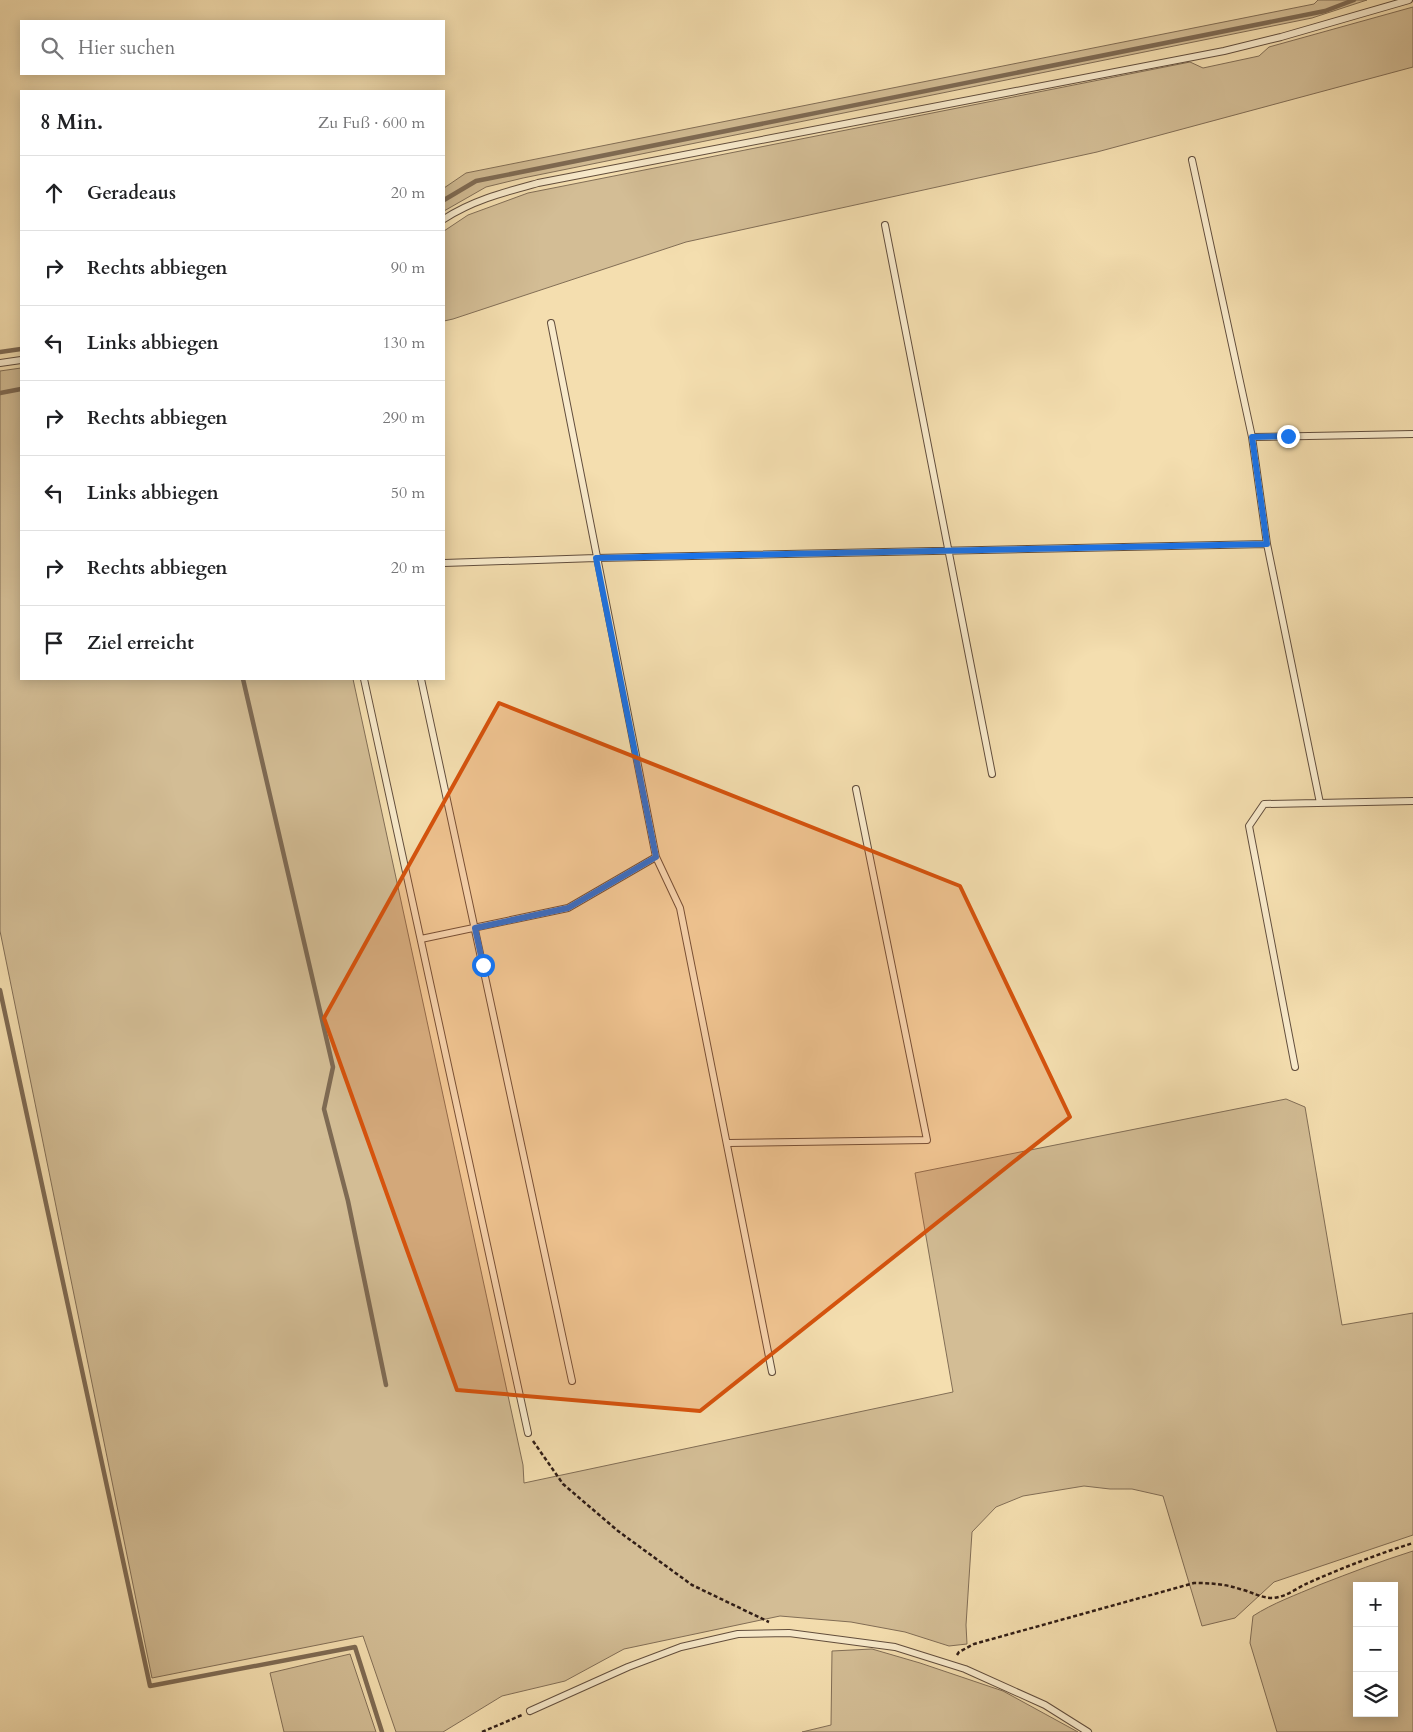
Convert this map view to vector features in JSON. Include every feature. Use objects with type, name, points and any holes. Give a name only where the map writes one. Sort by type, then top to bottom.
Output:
[{"type":"lane","points":[[445,218],[491,195],[538,183],[1224,51],[1281,37],[1409,0]]},
{"type":"lane","points":[[1192,160],[1252,437],[1267,544],[1320,803]]},
{"type":"lane","points":[[884,225],[992,774]]},
{"type":"lane","points":[[551,322],[656,857],[680,908],[772,1372]]},
{"type":"lane","points":[[0,363],[20,360]]},
{"type":"lane","points":[[1252,437],[1413,434]]},
{"type":"lane","points":[[445,563],[1267,544]]},
{"type":"lane","points":[[364,680],[528,1433]]},
{"type":"lane","points":[[422,680],[572,1381]]},
{"type":"lane","points":[[728,1143],[927,1140],[856,789]]},
{"type":"lane","points":[[1296,1067],[1249,826],[1264,804],[1413,801]]},
{"type":"lane","points":[[421,939],[568,908],[656,857]]},
{"type":"lane","points":[[530,1711],[628,1667],[681,1647],[738,1634],[789,1633],[896,1647],[951,1664],[1045,1705],[1088,1732]]},
{"type":"path","points":[[528,1433],[563,1484],[618,1531],[692,1585],[789,1633]]},
{"type":"path","points":[[951,1664],[959,1652],[974,1644],[1194,1583],[1224,1585],[1250,1592],[1263,1598],[1276,1598],[1384,1552],[1413,1543]]},
{"type":"path","points":[[482,1732],[530,1711]]},
{"type":"highlighted area","points":[[499,703],[960,886],[1070,1117],[700,1411],[457,1390],[324,1018]]},
{"type":"shaded area","points":[[1318,0],[1367,0],[1312,18],[523,178],[486,187],[445,210],[445,187],[466,173],[1314,4]]},
{"type":"shaded area","points":[[1413,7],[1413,67],[1097,152],[686,242],[445,321],[445,230],[468,215],[528,193],[1190,62],[1203,68],[1259,56],[1269,47]]},
{"type":"shaded area","points":[[20,368],[20,680],[353,680],[523,1465],[524,1483],[953,1392],[915,1173],[1286,1099],[1305,1107],[1342,1325],[1413,1313],[1413,1535],[1274,1582],[1235,1618],[1202,1626],[1163,1496],[1132,1489],[1084,1486],[1023,1496],[996,1507],[972,1532],[966,1625],[967,1644],[949,1646],[905,1632],[851,1622],[780,1616],[624,1649],[565,1681],[502,1696],[443,1732],[396,1732],[363,1636],[152,1678],[0,931],[0,371]]},
{"type":"shaded area","points":[[1413,1551],[1413,1732],[1277,1732],[1250,1643],[1253,1616],[1277,1603],[1366,1567]]},
{"type":"shaded area","points":[[872,1649],[1003,1691],[1078,1732],[802,1732],[831,1725],[832,1651]]},
{"type":"shaded area","points":[[350,1654],[376,1732],[284,1732],[270,1673]]},
{"type":"waterway","points":[[445,199],[476,181],[1325,11],[1354,0]]},
{"type":"waterway","points":[[0,352],[20,349]]},
{"type":"waterway","points":[[0,393],[20,389]]},
{"type":"waterway","points":[[243,680],[333,1067],[324,1109],[348,1201],[386,1385]]},
{"type":"waterway","points":[[0,990],[150,1686],[355,1647],[382,1732]]},
{"type":"route","points":[[483,965],[475,928],[568,908],[656,857],[596,558],[1267,544],[1252,437],[1288,436]]}]
